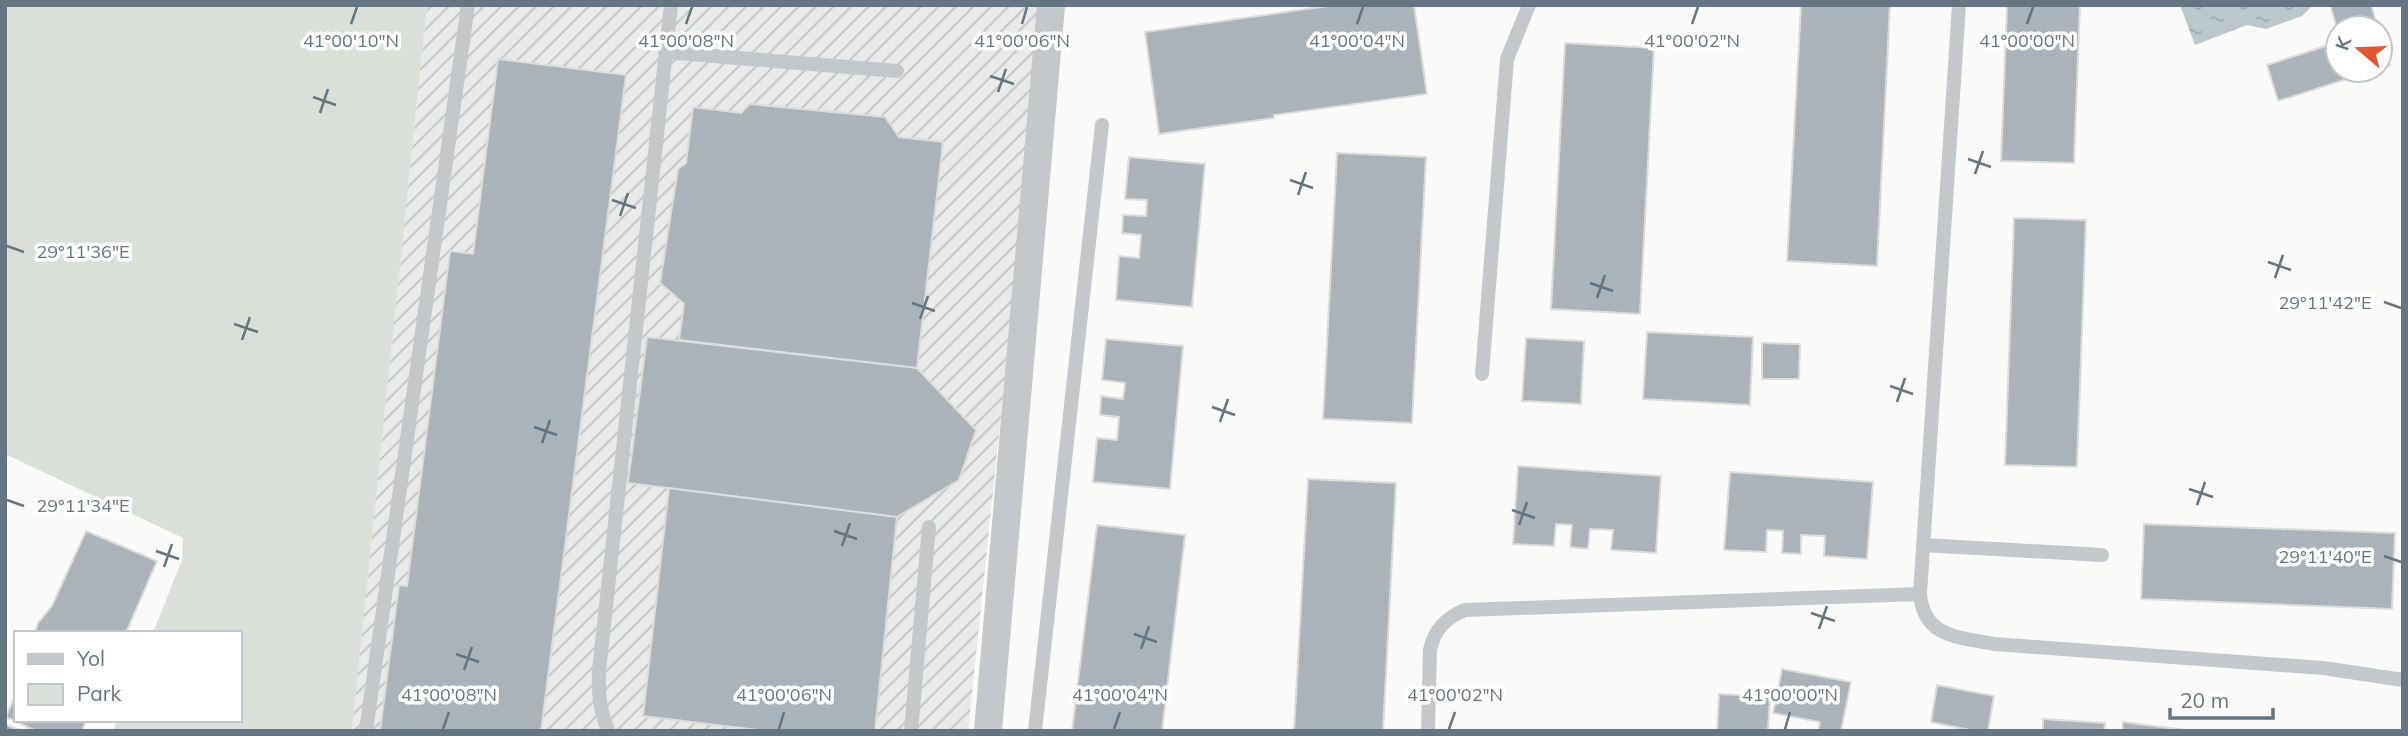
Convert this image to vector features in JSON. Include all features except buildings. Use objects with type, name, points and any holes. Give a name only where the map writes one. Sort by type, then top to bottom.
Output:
[{"type":"street","points":[[988,731],[1051,5]]},
{"type":"lane","points":[[366,731],[468,5]]},
{"type":"lane","points":[[608,731],[598,693],[599,671],[671,5]]},
{"type":"lane","points":[[1482,374],[1507,59],[1529,5]]},
{"type":"lane","points":[[1959,5],[1920,594],[1921,607],[1927,620],[1938,630],[1994,644],[2323,668],[2403,680]]},
{"type":"lane","points":[[665,52],[897,71]]},
{"type":"lane","points":[[1035,731],[1102,125]]},
{"type":"lane","points":[[911,731],[929,527]]},
{"type":"lane","points":[[1923,545],[2102,555]]},
{"type":"lane","points":[[1428,731],[1432,639],[1445,621],[1465,610],[1920,594]]},
{"type":"shaded area","points":[[427,5],[1044,5],[968,731],[352,731]]},
{"type":"green space","points":[[5,5],[427,5],[352,731],[113,731],[116,722],[242,722],[242,631],[154,631],[182,560],[183,538],[5,454]]},
{"type":"water","points":[[2180,5],[2311,7],[2302,16],[2266,29],[2247,25],[2195,45]]}]
